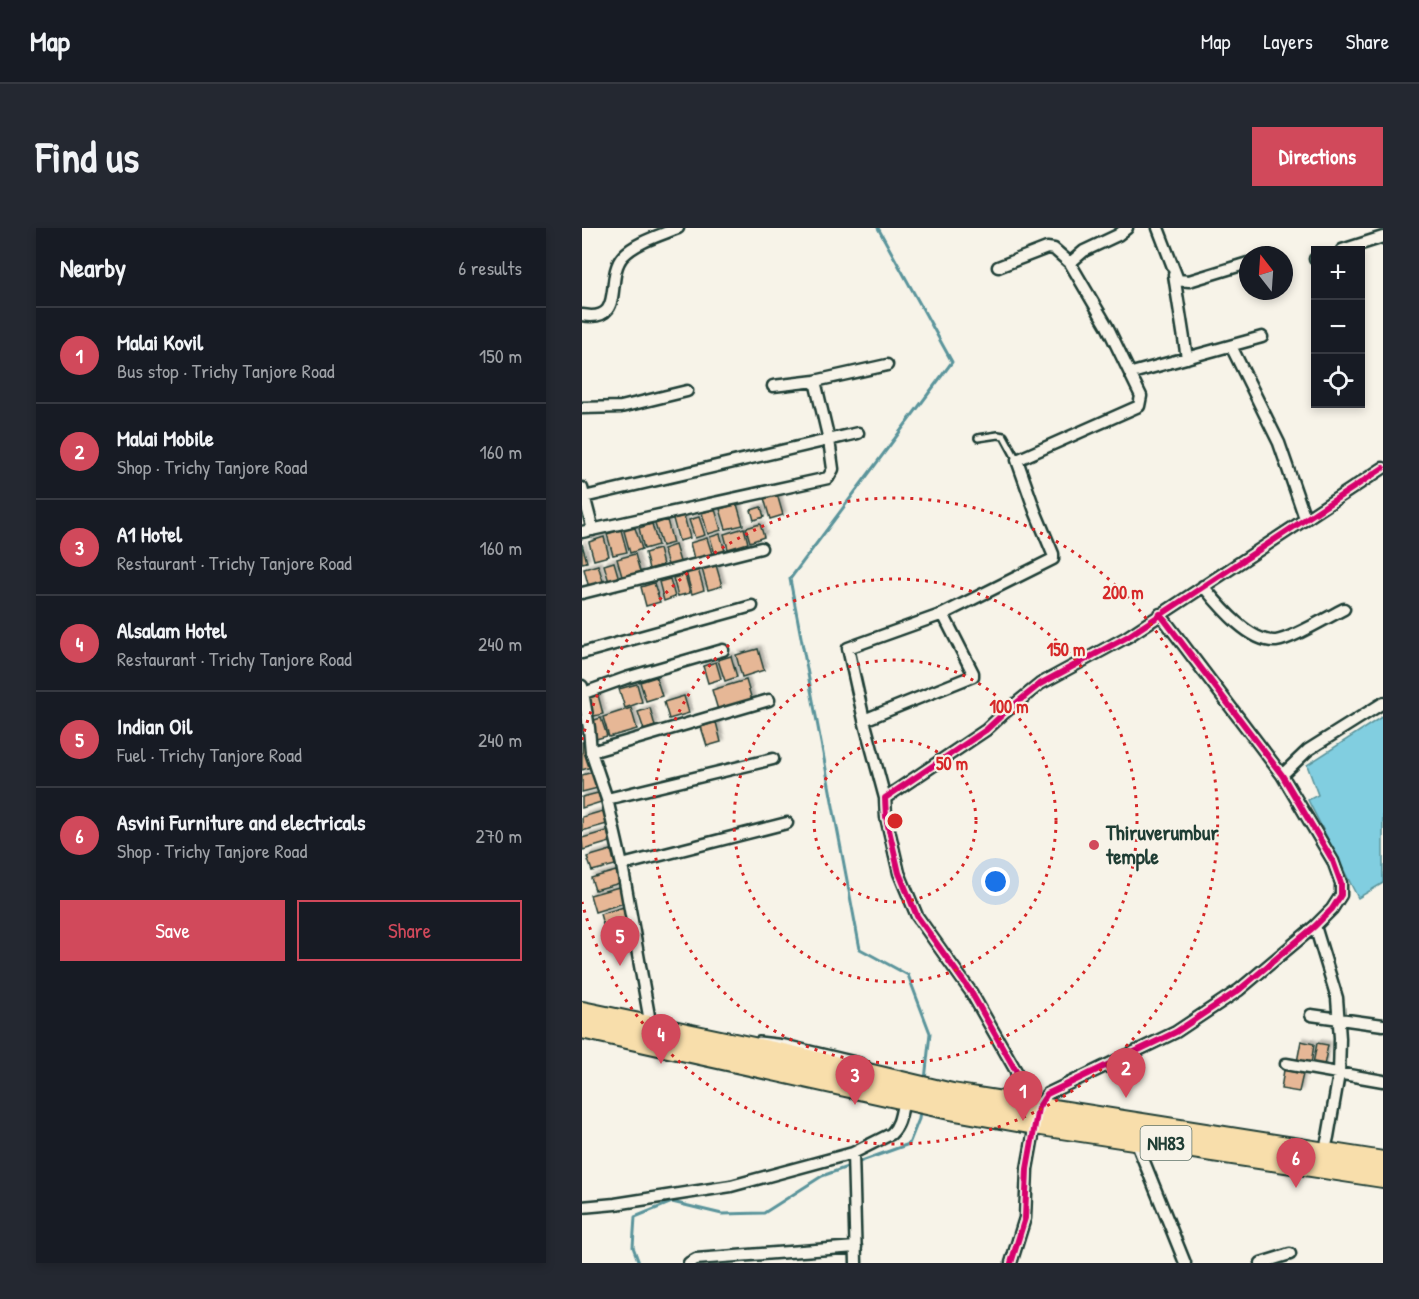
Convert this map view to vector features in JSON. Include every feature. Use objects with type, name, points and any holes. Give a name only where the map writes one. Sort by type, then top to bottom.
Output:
[{"type":"highway","name":"NH83","points":[[582,1012],[787,1055],[903,1091]]},
{"type":"highway","name":"NH83","points":[[582,1028],[951,1102],[1036,1116],[1383,1162]]},
{"type":"highway","name":"NH83","points":[[951,1102],[1014,1105],[1036,1116],[1134,1138],[1383,1177]]},
{"type":"street","points":[[582,315],[591,317],[606,312],[610,306],[616,267],[628,251],[678,228]]},
{"type":"street","points":[[1070,263],[1084,251],[1118,235],[1127,228]]},
{"type":"street","points":[[1158,228],[1173,272],[1187,358]]},
{"type":"street","points":[[1355,246],[1383,237]]},
{"type":"street","points":[[998,267],[1047,248],[1054,249],[1070,263],[1132,373],[1141,396],[1139,406],[1017,460],[1054,557],[943,614],[848,648],[885,798],[886,817],[899,873],[917,916],[971,992],[1016,1071],[1019,1088],[1014,1105]]},
{"type":"street","points":[[1173,272],[1178,280],[1189,281],[1239,266]]},
{"type":"street","points":[[1132,373],[1262,337]]},
{"type":"street","points":[[1231,346],[1279,443],[1305,518]]},
{"type":"street","points":[[773,386],[815,381],[887,365]]},
{"type":"street","points":[[815,381],[829,440],[833,469],[831,474],[822,480],[587,531],[583,492],[829,440],[858,434]]},
{"type":"street","points":[[582,408],[621,407],[687,391]]},
{"type":"street","points":[[885,798],[986,730],[1040,684],[1127,637],[1383,468]]},
{"type":"street","points":[[582,593],[761,548]]},
{"type":"street","points":[[1203,586],[1227,616],[1253,634],[1273,641],[1290,636],[1344,609]]},
{"type":"street","points":[[582,653],[752,606]]},
{"type":"street","points":[[864,720],[973,676],[943,614]]},
{"type":"street","points":[[1011,1263],[1025,1218],[1027,1169],[1036,1116],[1047,1094],[1176,1032],[1239,990],[1315,926],[1332,909],[1341,895],[1341,883],[1333,861],[1282,775],[1160,614]]},
{"type":"street","points":[[651,1027],[622,865],[607,799],[586,730],[583,689],[723,650]]},
{"type":"street","points":[[591,752],[768,700]]},
{"type":"street","points":[[1282,775],[1308,750],[1383,703]]},
{"type":"street","points":[[607,799],[773,759]]},
{"type":"street","points":[[622,865],[787,823]]},
{"type":"street","points":[[1315,926],[1337,998],[1339,1019],[1339,1074],[1324,1153]]},
{"type":"street","points":[[1311,1015],[1383,1026]]},
{"type":"street","points":[[1286,1064],[1383,1081]]},
{"type":"street","points":[[582,1207],[731,1186],[853,1156],[891,1134],[900,1124],[903,1091]]},
{"type":"street","points":[[1134,1138],[1185,1263]]},
{"type":"street","points":[[853,1156],[856,1263]]},
{"type":"street","points":[[689,1263],[696,1259],[856,1247]]},
{"type":"street","points":[[1261,1263],[1290,1254]]},
{"type":"lane","points":[[978,438],[1004,436],[1017,460]]},
{"type":"lane","points":[[680,1034],[708,1034],[741,1038]]},
{"type":"lane","points":[[752,1039],[785,1043],[860,1062],[903,1091]]},
{"type":"water","points":[[1383,716],[1383,883],[1358,898],[1308,800],[1318,795],[1307,765]]},
{"type":"building","points":[[777,494],[783,515],[770,519],[764,498]]},
{"type":"building","points":[[737,504],[743,525],[726,529],[720,509]]},
{"type":"building","points":[[761,507],[764,517],[754,520],[751,510]]},
{"type":"building","points":[[715,509],[721,530],[708,534],[702,513]]},
{"type":"building","points":[[684,516],[690,538],[679,541],[673,519]]},
{"type":"building","points":[[699,517],[705,535],[695,538],[689,520]]},
{"type":"building","points":[[667,520],[673,543],[662,546],[655,524]]},
{"type":"building","points":[[652,524],[658,545],[644,549],[639,528]]},
{"type":"building","points":[[760,524],[764,537],[750,542],[746,528]]},
{"type":"building","points":[[635,528],[642,549],[630,553],[624,531]]},
{"type":"building","points":[[744,528],[748,543],[728,549],[724,534]]},
{"type":"building","points":[[621,530],[627,552],[613,555],[607,534]]},
{"type":"building","points":[[720,534],[725,551],[715,554],[710,537]]},
{"type":"building","points":[[604,537],[609,556],[594,560],[589,542]]},
{"type":"building","points":[[707,538],[712,554],[694,559],[690,543]]},
{"type":"building","points":[[582,544],[587,562],[582,563]]},
{"type":"building","points":[[675,545],[681,565],[669,568],[663,549]]},
{"type":"building","points":[[659,549],[663,565],[649,569],[645,553]]},
{"type":"building","points":[[635,554],[641,575],[623,580],[617,559]]},
{"type":"building","points":[[614,562],[619,579],[609,582],[604,565]]},
{"type":"building","points":[[598,565],[604,584],[589,588],[584,569]]},
{"type":"building","points":[[716,565],[722,586],[708,590],[702,569]]},
{"type":"building","points":[[698,569],[704,590],[692,594],[686,572]]},
{"type":"building","points":[[685,575],[690,593],[678,596],[673,578]]},
{"type":"building","points":[[670,579],[675,597],[664,601],[659,582]]},
{"type":"building","points":[[654,583],[660,602],[646,606],[641,587]]},
{"type":"building","points":[[758,649],[764,670],[742,677],[736,655]]},
{"type":"building","points":[[731,656],[737,677],[725,681],[718,660]]},
{"type":"building","points":[[716,662],[721,679],[708,683],[703,666]]},
{"type":"building","points":[[656,677],[662,696],[646,701],[640,682]]},
{"type":"building","points":[[746,680],[752,700],[718,710],[712,690]]},
{"type":"building","points":[[637,684],[642,702],[625,708],[619,689]]},
{"type":"building","points":[[598,695],[603,714],[594,716],[588,698]]},
{"type":"building","points":[[684,696],[689,713],[669,719],[664,702]]},
{"type":"building","points":[[631,708],[637,729],[609,737],[603,717]]},
{"type":"building","points":[[650,708],[655,726],[644,730],[638,712]]},
{"type":"building","points":[[601,718],[607,736],[596,739],[591,721]]},
{"type":"building","points":[[716,722],[721,742],[707,746],[701,727]]},
{"type":"building","points":[[582,742],[584,742],[591,767],[582,770]]},
{"type":"building","points":[[593,772],[598,788],[582,792],[582,775]]},
{"type":"building","points":[[598,793],[601,802],[582,808],[582,797]]},
{"type":"building","points":[[603,811],[607,824],[582,831],[582,817]]},
{"type":"building","points":[[607,831],[610,842],[583,850],[582,838]]},
{"type":"building","points":[[611,850],[615,865],[592,871],[587,857]]},
{"type":"building","points":[[616,871],[620,883],[595,890],[591,878]]},
{"type":"building","points":[[619,887],[624,903],[595,912],[590,895]]},
{"type":"building","points":[[624,907],[628,921],[604,928],[600,914]]},
{"type":"building","points":[[1301,1041],[1314,1044],[1311,1064],[1297,1062]]},
{"type":"building","points":[[1317,1043],[1328,1045],[1324,1066],[1313,1064]]},
{"type":"building","points":[[1284,1070],[1303,1074],[1299,1092],[1281,1089]]},
{"type":"waterway","points":[[878,228],[952,362],[790,579],[860,949],[908,975],[930,1033],[925,1080]]},
{"type":"waterway","points":[[856,1163],[909,1144],[919,1119],[920,1110]]},
{"type":"waterway","points":[[639,1263],[633,1247],[635,1217],[672,1202],[722,1214],[764,1213],[822,1176],[850,1166]]},
{"type":"cycle path","points":[[1014,1105],[1019,1088],[1016,1071],[971,992],[917,916],[899,873],[886,817],[885,798],[986,730],[1040,684],[1127,637],[1383,468]]},
{"type":"cycle path","points":[[1011,1263],[1025,1218],[1027,1169],[1038,1108],[1047,1094],[1176,1032],[1239,990],[1315,926],[1332,909],[1341,895],[1341,883],[1333,861],[1282,775],[1160,614]]},
{"type":"place","name":"Thiruverumbur temple","points":[[1094,845]]},
{"type":"place","name":"Indian Oil","points":[[620,966]]},
{"type":"place","name":"Alsalam Hotel","points":[[661,1064]]},
{"type":"place","name":"Malai Mobile","points":[[1126,1098]]},
{"type":"place","name":"A1 Hotel","points":[[855,1105]]},
{"type":"place","name":"Malai Kovil","points":[[1023,1121]]},
{"type":"place","name":"Asvini Furniture and electricals","points":[[1296,1188]]}]
